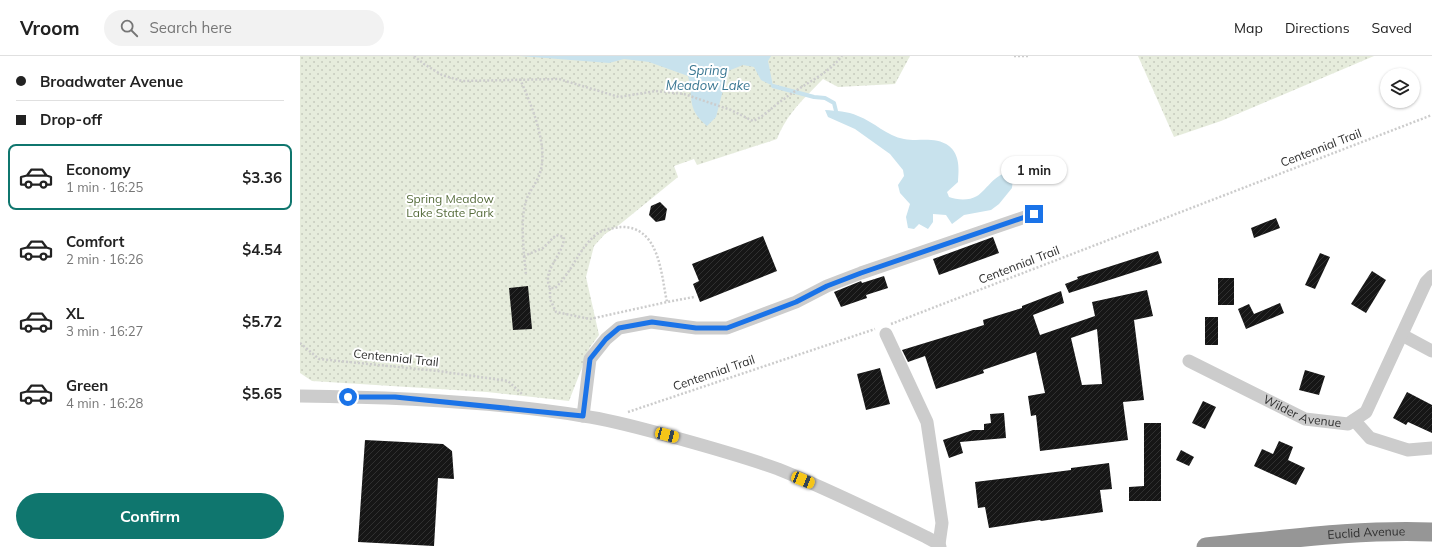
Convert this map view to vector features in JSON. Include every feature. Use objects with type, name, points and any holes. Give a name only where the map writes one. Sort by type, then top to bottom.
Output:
[{"type":"highway","name":"Euclid Avenue","points":[[1206,547],[1314,542],[1404,531],[1432,532]]},
{"type":"street","points":[[583,416],[590,359],[606,339],[619,328],[652,322],[696,328],[727,328],[796,302],[827,286],[861,273],[1034,214]]},
{"type":"street","name":"Wilder Avenue","points":[[1189,361],[1305,419],[1348,424],[1366,412],[1426,282],[1432,276]]},
{"type":"street","points":[[300,396],[395,397],[583,416],[608,421],[720,450],[777,469],[842,497],[939,546],[942,523],[927,422],[884,329]]},
{"type":"street","points":[[1402,335],[1432,351]]},
{"type":"street","points":[[1354,420],[1370,438],[1408,450],[1432,448]]},
{"type":"path","points":[[414,56],[442,75],[462,81],[559,79],[619,97],[656,91],[684,94],[731,110],[753,121],[762,117],[802,86],[819,77],[842,56]]},
{"type":"path","points":[[1014,56],[1030,56]]},
{"type":"path","points":[[520,79],[534,114],[543,150],[541,173],[526,201],[523,228],[526,275]]},
{"type":"path","name":"Centennial Trail","points":[[608,421],[630,411],[689,390],[884,329],[1432,115]]},
{"type":"path","points":[[550,288],[555,288],[559,284],[586,246],[599,232],[625,227],[636,229],[649,238],[654,248],[667,302]]},
{"type":"path","points":[[524,256],[543,248],[556,235],[564,237],[562,246],[549,274],[547,282],[550,288],[550,299],[556,312],[590,319],[694,297]]},
{"type":"path","name":"Centennial Trail","points":[[300,343],[319,359],[438,371],[508,381],[529,400]]},
{"type":"green space","name":"Spring Meadow Lake State Park","points":[[300,56],[910,56],[895,84],[838,87],[823,79],[791,114],[777,139],[697,165],[694,159],[674,166],[678,177],[619,225],[605,234],[594,246],[586,277],[599,335],[590,347],[569,401],[487,392],[312,381],[300,373]]},
{"type":"green space","points":[[1138,56],[1374,56],[1221,121],[1174,137]]},
{"type":"water","name":"Spring Meadow Lake","points":[[520,56],[771,56],[768,61],[773,86],[761,80],[754,67],[743,65],[728,71],[716,117],[707,126],[700,120],[693,109],[688,76],[649,62],[624,59],[609,63]]},
{"type":"water","points":[[825,110],[854,114],[892,135],[904,139],[933,140],[949,146],[957,158],[959,172],[958,182],[947,192],[949,197],[963,200],[974,198],[999,176],[1004,174],[1009,174],[1013,178],[1012,188],[999,204],[991,210],[964,215],[952,224],[946,215],[933,214],[933,222],[928,229],[919,224],[914,229],[908,228],[906,217],[910,204],[900,193],[898,185],[904,176],[903,170],[890,154],[855,129],[828,117]]},
{"type":"building","points":[[660,202],[667,209],[665,220],[656,222],[649,215],[651,206]]},
{"type":"building","points":[[1276,218],[1280,228],[1254,238],[1251,228]]},
{"type":"building","points":[[763,236],[777,271],[700,302],[693,284],[699,281],[692,264]]},
{"type":"building","points":[[993,237],[999,253],[939,275],[933,259]]},
{"type":"building","points":[[1158,251],[1162,263],[1069,293],[1065,284],[1078,279],[1077,277]]},
{"type":"building","points":[[1320,253],[1330,257],[1315,289],[1305,285]]},
{"type":"building","points":[[1372,271],[1386,280],[1366,313],[1351,304]]},
{"type":"building","points":[[884,276],[888,288],[866,295],[867,298],[841,307],[834,292],[861,281],[862,283]]},
{"type":"building","points":[[1218,278],[1234,278],[1234,305],[1218,305]]},
{"type":"building","points":[[528,286],[532,329],[513,330],[509,288]]},
{"type":"building","points":[[1147,290],[1153,316],[1134,320],[1144,400],[1123,402],[1128,440],[1040,451],[1036,415],[1031,416],[1028,396],[1045,393],[1036,352],[983,370],[984,373],[936,389],[925,356],[908,362],[902,350],[984,325],[983,320],[1022,308],[1022,306],[1061,291],[1064,303],[1033,315],[1040,335],[1095,316],[1092,302]],"holes":[[[1097,329],[1102,384],[1082,385],[1071,338]]]},
{"type":"building","points":[[1280,303],[1284,313],[1246,329],[1238,309],[1249,304],[1254,314]]},
{"type":"building","points":[[1205,317],[1218,317],[1218,345],[1205,345]]},
{"type":"building","points":[[880,368],[890,404],[866,410],[857,374]]},
{"type":"building","points":[[1305,370],[1325,376],[1319,395],[1299,390]]},
{"type":"building","points":[[1407,392],[1432,405],[1432,433],[1408,422],[1406,425],[1393,418]]},
{"type":"building","points":[[1203,401],[1216,407],[1205,429],[1192,423]]},
{"type":"building","points":[[1004,413],[1006,438],[960,442],[963,453],[949,458],[943,440],[973,430],[984,430],[984,424],[991,423],[990,414]]},
{"type":"building","points":[[1144,423],[1161,423],[1161,501],[1129,501],[1129,487],[1144,486]]},
{"type":"building","points":[[365,440],[443,444],[452,451],[454,479],[438,478],[434,546],[358,542]]},
{"type":"building","points":[[1279,441],[1293,447],[1288,460],[1305,468],[1296,485],[1254,466],[1262,449],[1273,454]]},
{"type":"building","points":[[1181,450],[1194,457],[1189,466],[1176,460]]},
{"type":"building","points":[[1109,463],[1112,489],[1100,490],[1103,512],[989,528],[985,507],[978,508],[975,482],[1071,470],[1071,468]]},
{"type":"waterway","points":[[773,86],[814,97],[825,98],[834,103],[836,111]]},
{"type":"route","points":[[348,397],[395,397],[519,408],[583,416],[590,359],[606,339],[619,328],[634,324],[652,322],[696,328],[727,328],[796,302],[827,286],[861,273],[1034,214]]}]
